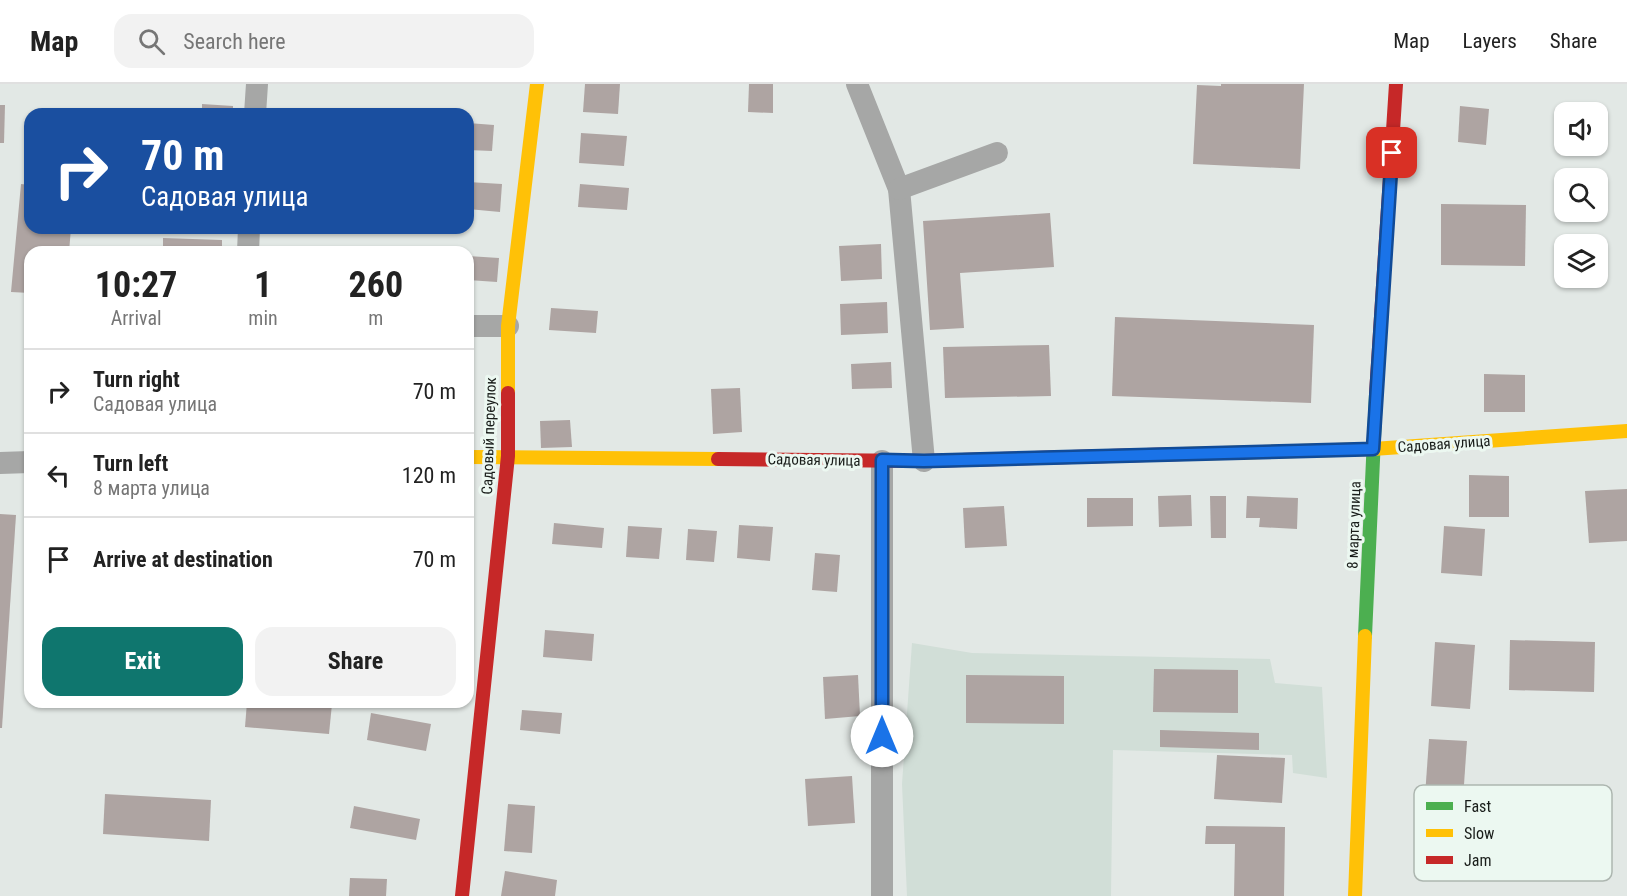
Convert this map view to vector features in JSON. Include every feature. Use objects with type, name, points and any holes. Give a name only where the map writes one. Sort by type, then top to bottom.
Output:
[{"type":"street","points":[[255,108],[257,84]]},
{"type":"street","name":"Садовый переулок","points":[[462,896],[508,456],[508,326],[537,84]]},
{"type":"street","points":[[857,84],[899,189],[924,461]]},
{"type":"street","name":"8 марта улица","points":[[1355,896],[1373,449],[1396,84]]},
{"type":"street","points":[[899,189],[997,153]]},
{"type":"street","points":[[474,326],[508,326]]},
{"type":"street","name":"Садовая улица","points":[[474,457],[924,461],[1373,449],[1627,431]]},
{"type":"street","points":[[882,460],[882,896]]},
{"type":"street","points":[[0,463],[24,462]]},
{"type":"shaded area","points":[[912,643],[972,653],[1270,659],[1275,683],[1322,687],[1327,778],[1293,773],[1292,755],[1113,750],[1111,896],[907,896],[902,784]]},
{"type":"building","points":[[585,84],[620,84],[618,114],[583,112]]},
{"type":"building","points":[[749,84],[773,84],[773,113],[748,112]]},
{"type":"building","points":[[1221,84],[1304,84],[1300,169],[1193,164],[1197,85],[1221,86]]},
{"type":"building","points":[[202,104],[233,106],[233,108],[202,108]]},
{"type":"building","points":[[0,105],[5,105],[4,143],[0,143]]},
{"type":"building","points":[[1460,106],[1489,109],[1486,145],[1458,142]]},
{"type":"building","points":[[474,123],[494,125],[492,151],[474,150]]},
{"type":"building","points":[[581,133],[627,136],[624,166],[579,163]]},
{"type":"building","points":[[474,182],[502,184],[500,212],[474,210]]},
{"type":"building","points":[[21,184],[24,184],[24,234],[70,234],[70,246],[24,246],[24,293],[11,292]]},
{"type":"building","points":[[580,184],[629,188],[627,210],[578,207]]},
{"type":"building","points":[[1441,204],[1526,205],[1525,266],[1441,265]]},
{"type":"building","points":[[1050,213],[1054,267],[960,273],[964,328],[930,330],[923,221]]},
{"type":"building","points":[[163,238],[222,240],[222,246],[163,246]]},
{"type":"building","points":[[881,244],[882,279],[841,281],[839,246]]},
{"type":"building","points":[[474,256],[499,258],[497,282],[474,280]]},
{"type":"building","points":[[887,302],[888,333],[841,335],[840,304]]},
{"type":"building","points":[[551,308],[598,311],[596,333],[549,330]]},
{"type":"building","points":[[1115,317],[1314,325],[1311,403],[1112,396]]},
{"type":"building","points":[[1049,345],[1051,396],[945,398],[943,347]]},
{"type":"building","points":[[891,362],[892,388],[852,389],[851,364]]},
{"type":"building","points":[[1484,374],[1525,375],[1525,412],[1484,412]]},
{"type":"building","points":[[740,388],[742,432],[713,434],[711,389]]},
{"type":"building","points":[[570,420],[572,447],[541,448],[540,421]]},
{"type":"building","points":[[1469,475],[1509,476],[1509,517],[1469,517]]},
{"type":"building","points":[[1627,489],[1627,541],[1589,543],[1585,491]]},
{"type":"building","points":[[1191,495],[1192,526],[1159,527],[1158,496]]},
{"type":"building","points":[[1210,496],[1226,496],[1226,538],[1211,538]]},
{"type":"building","points":[[1247,496],[1298,498],[1297,529],[1259,527],[1260,518],[1246,518]]},
{"type":"building","points":[[1087,498],[1133,498],[1133,526],[1087,527]]},
{"type":"building","points":[[1004,506],[1007,546],[965,548],[963,508]]},
{"type":"building","points":[[0,514],[16,515],[2,728],[0,728]]},
{"type":"building","points":[[554,523],[604,528],[602,548],[552,544]]},
{"type":"building","points":[[739,525],[773,527],[770,561],[737,558]]},
{"type":"building","points":[[628,526],[662,528],[659,559],[626,557]]},
{"type":"building","points":[[1444,526],[1485,529],[1482,576],[1441,573]]},
{"type":"building","points":[[688,529],[717,531],[714,562],[686,560]]},
{"type":"building","points":[[815,553],[840,555],[837,592],[812,590]]},
{"type":"building","points":[[545,630],[594,634],[592,661],[543,657]]},
{"type":"building","points":[[1510,640],[1595,642],[1594,692],[1509,690]]},
{"type":"building","points":[[1435,642],[1475,645],[1470,709],[1431,706]]},
{"type":"building","points":[[1154,669],[1238,670],[1238,713],[1153,712]]},
{"type":"building","points":[[858,675],[860,716],[825,719],[823,677]]},
{"type":"building","points":[[966,675],[1064,676],[1064,724],[966,723]]},
{"type":"building","points":[[247,708],[332,708],[329,734],[245,727]]},
{"type":"building","points":[[522,710],[562,713],[560,734],[520,730]]},
{"type":"building","points":[[371,713],[431,724],[426,751],[367,740]]},
{"type":"building","points":[[1160,730],[1259,733],[1259,750],[1160,747]]},
{"type":"building","points":[[1429,739],[1467,741],[1464,785],[1426,785]]},
{"type":"building","points":[[1217,755],[1285,758],[1282,803],[1214,799]]},
{"type":"building","points":[[852,776],[855,823],[808,826],[805,779]]},
{"type":"building","points":[[105,794],[211,800],[209,841],[103,834]]},
{"type":"building","points":[[508,804],[535,806],[532,853],[504,851]]},
{"type":"building","points":[[354,806],[420,819],[416,840],[350,828]]},
{"type":"building","points":[[1206,826],[1285,827],[1284,896],[1234,896],[1235,844],[1205,844]]},
{"type":"building","points":[[505,871],[557,880],[555,896],[501,896]]},
{"type":"building","points":[[350,878],[387,879],[386,896],[349,896]]},
{"type":"traffic: fast","points":[[1365,636],[1376,394]]},
{"type":"traffic: slow","points":[[508,393],[508,326],[537,84]]},
{"type":"traffic: slow","points":[[1183,454],[1373,449],[1627,431]]},
{"type":"traffic: slow","points":[[474,457],[718,459]]},
{"type":"traffic: slow","points":[[1355,896],[1365,636]]},
{"type":"traffic: jam","points":[[1376,394],[1396,84]]},
{"type":"traffic: jam","points":[[462,896],[508,456],[508,393]]},
{"type":"traffic: jam","points":[[718,459],[924,461],[1183,454]]},
{"type":"route","points":[[882,736],[882,460],[924,461],[1373,449],[1392,153]]}]
